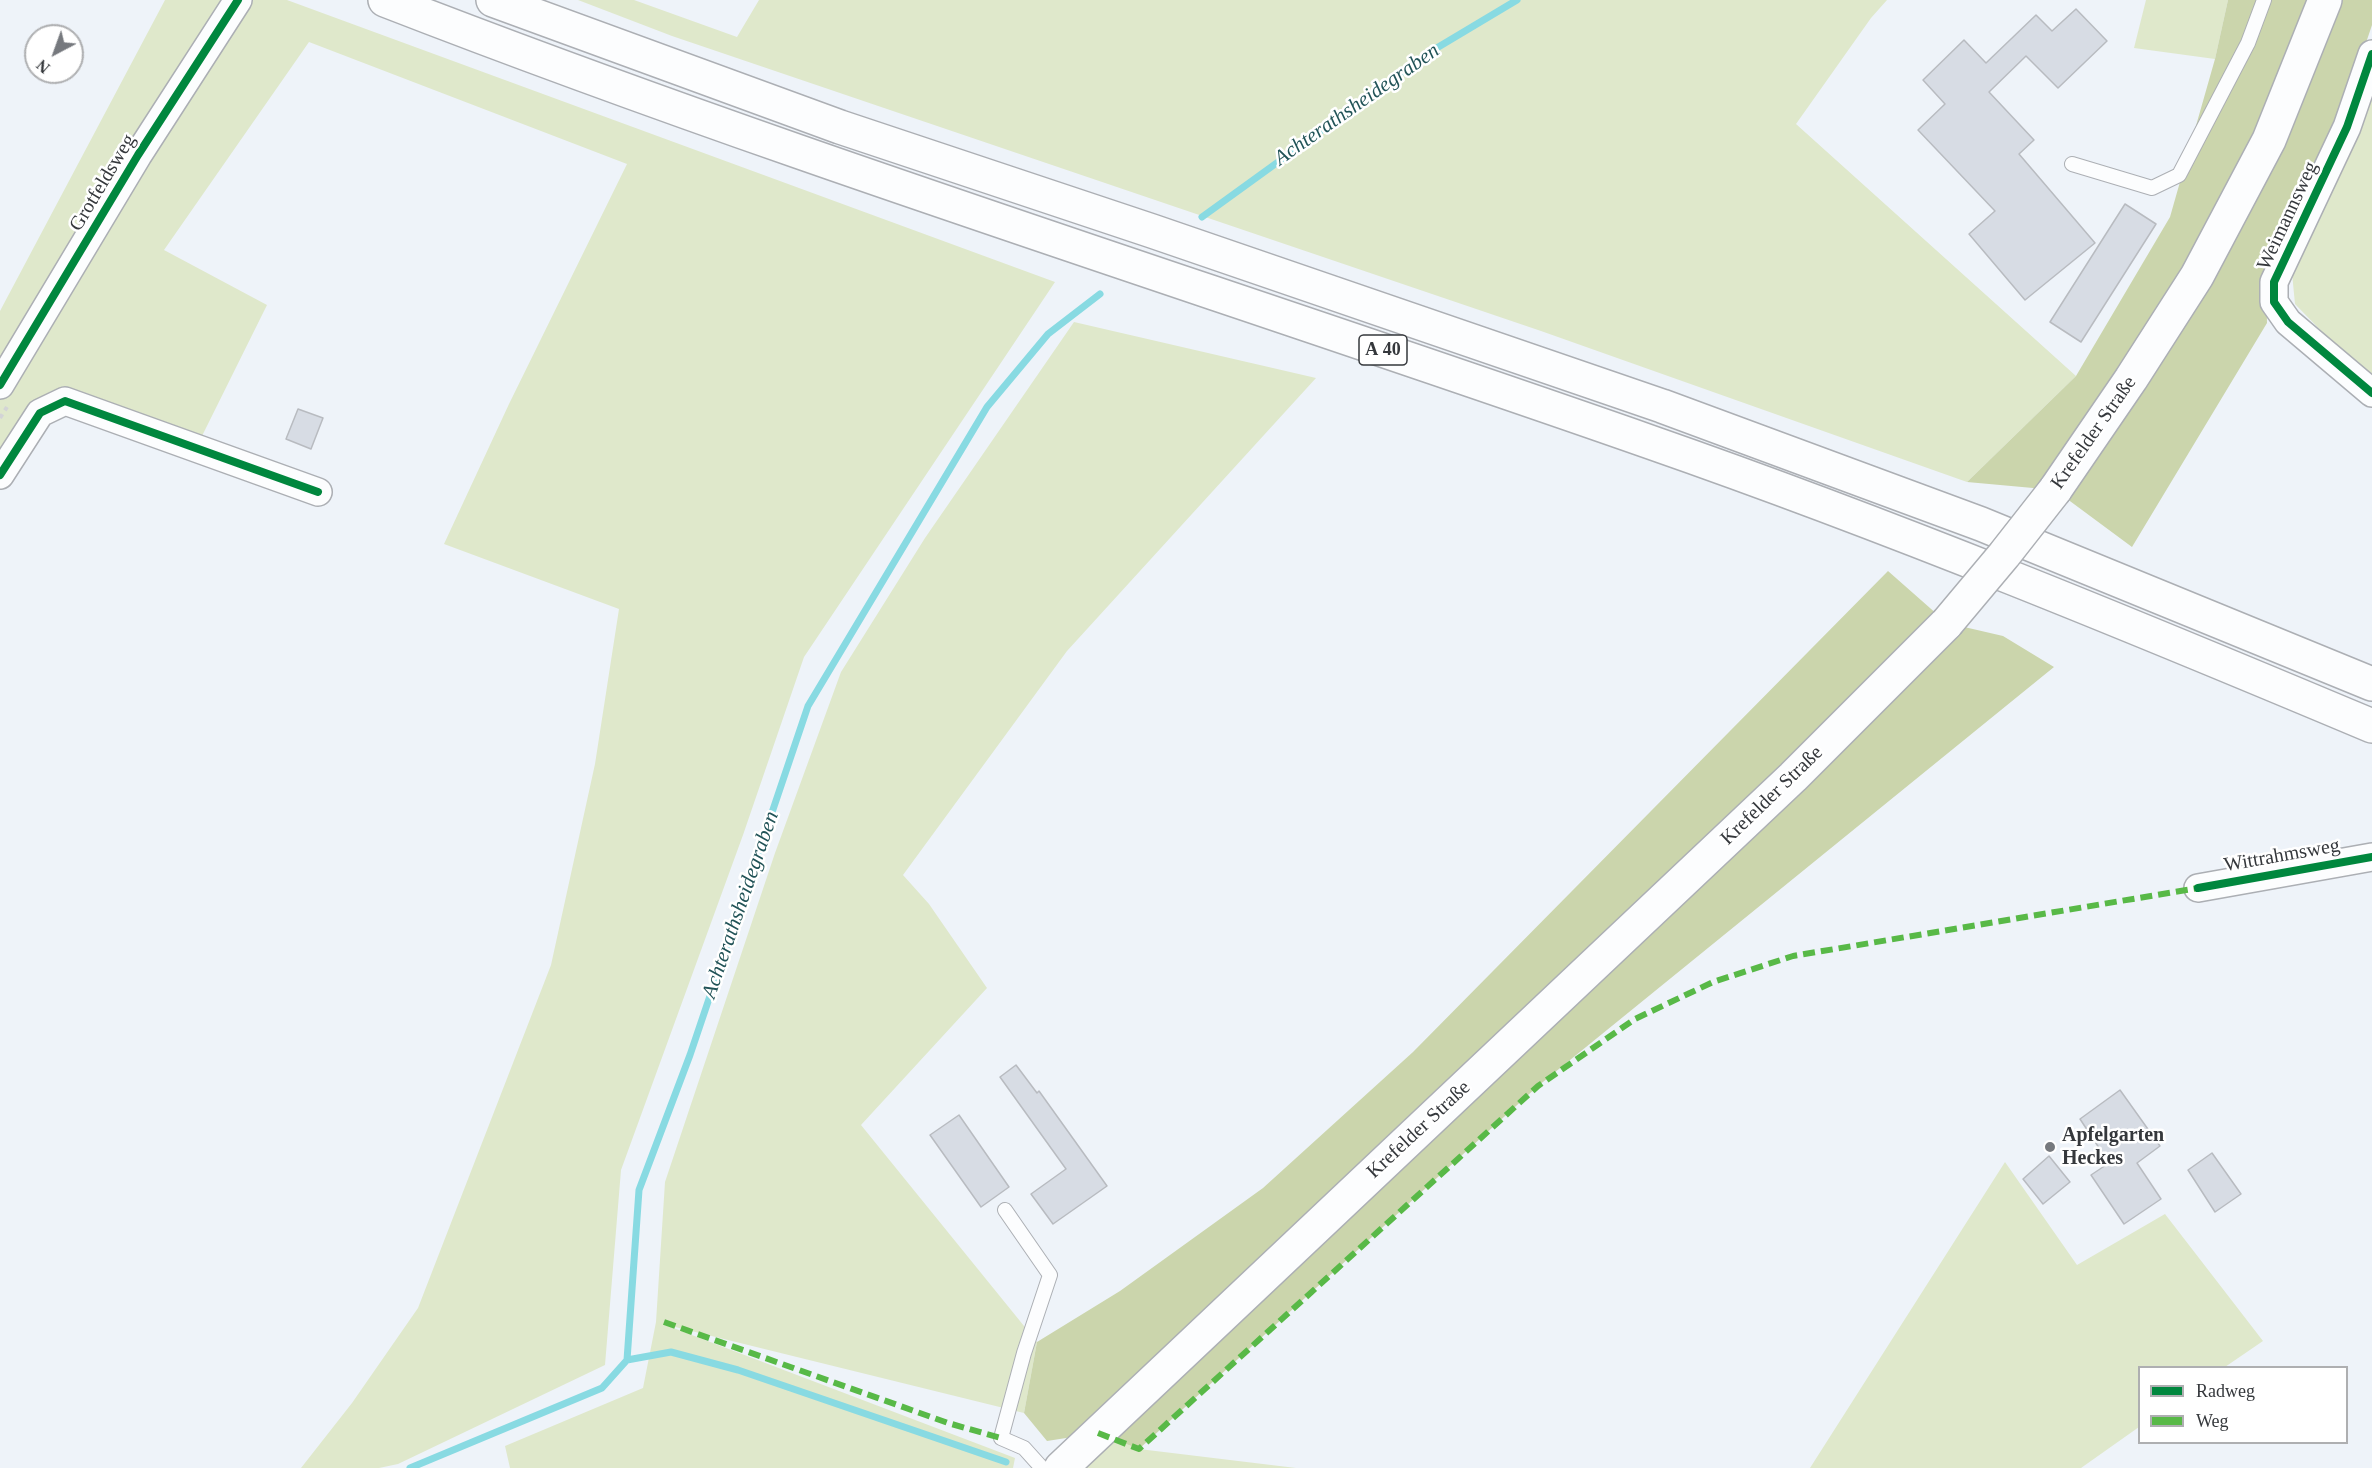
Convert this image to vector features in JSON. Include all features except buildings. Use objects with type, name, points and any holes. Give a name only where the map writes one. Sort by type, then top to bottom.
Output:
[{"type":"main road","name":"A 40","points":[[385,0],[510,49],[822,161],[1656,444],[1918,541],[2372,726]]},
{"type":"main road","name":"A 40","points":[[493,0],[840,127],[1662,406],[1981,524],[2372,684]]},
{"type":"main road","name":"Krefelder Straße","points":[[1061,1468],[1793,777],[1947,622],[2055,490],[2132,379],[2198,276],[2269,140],[2325,0]]},
{"type":"street","name":"Grotfeldsweg","points":[[0,385],[138,155],[235,5]]},
{"type":"street","name":"Weimannsweg","points":[[2372,54],[2347,127],[2274,282],[2274,302],[2288,322],[2372,393]]},
{"type":"street","points":[[0,475],[40,414],[65,401],[318,492]]},
{"type":"street","name":"Wittrahmsweg","points":[[2198,888],[2372,856]]},
{"type":"lane","points":[[2072,164],[2152,188],[2179,175],[2248,43],[2264,0]]},
{"type":"lane","points":[[1005,1210],[1050,1275],[1024,1353],[1001,1438],[1024,1448],[1042,1468]]},
{"type":"green space","points":[[165,0],[287,0],[1055,282],[804,657],[743,835],[621,1170],[605,1365],[398,1464],[379,1468],[301,1468],[352,1403],[418,1308],[551,965],[595,764],[619,609],[444,544],[509,404],[627,164],[309,42],[164,250],[267,305],[202,436],[51,391],[19,420],[0,453],[0,311]]},
{"type":"green space","points":[[578,0],[634,0],[737,37],[759,0],[1887,0],[1871,18],[1796,124],[2076,376],[1967,482],[1541,331],[672,36]]},
{"type":"green space","points":[[2146,0],[2228,0],[2215,59],[2134,48]]},
{"type":"green space","points":[[2228,0],[2372,0],[2372,25],[2334,138],[2266,273],[2267,323],[2132,547],[2055,490],[1967,482],[2076,376],[2170,217],[2215,59]]},
{"type":"green space","points":[[2372,93],[2372,374],[2334,344],[2295,304],[2292,273]]},
{"type":"green space","points":[[1074,322],[1316,378],[1067,651],[903,875],[929,904],[987,988],[861,1125],[1037,1342],[1024,1413],[663,1324],[1015,1458],[1013,1468],[510,1468],[505,1446],[643,1388],[656,1322],[665,1182],[775,853],[841,672],[925,538]]},
{"type":"green space","points":[[1888,571],[1947,623],[2003,636],[2054,667],[1538,1086],[1139,1449],[1098,1433],[1047,1441],[1024,1413],[1037,1342],[1120,1291],[1263,1188],[1413,1052]]},
{"type":"green space","points":[[2005,1162],[2077,1265],[2165,1214],[2263,1341],[2226,1366],[2138,1366],[2138,1428],[2081,1468],[1810,1468]]},
{"type":"green space","points":[[1098,1433],[1139,1449],[1296,1468],[1069,1468]]},
{"type":"waterway","name":"Achterathsheidegraben","points":[[1202,217],[1430,52],[1517,0]]},
{"type":"waterway","name":"Achterathsheidegraben","points":[[410,1468],[602,1388],[627,1360],[639,1190],[690,1055],[808,706],[987,407],[1048,334],[1100,294]]},
{"type":"waterway","points":[[627,1360],[671,1352],[738,1370],[1006,1462]]},
{"type":"marked path","points":[[1098,1433],[1139,1449],[1538,1086],[1635,1019],[1713,982],[1793,956],[2198,888]]},
{"type":"marked path","points":[[664,1322],[948,1423],[1001,1438]]},
{"type":"cycle path","points":[[0,385],[138,155],[238,0]]},
{"type":"cycle path","points":[[2372,54],[2347,127],[2274,282],[2274,302],[2288,322],[2372,393]]},
{"type":"cycle path","points":[[0,475],[40,413],[65,401],[318,492]]},
{"type":"cycle path","points":[[2198,888],[2372,857]]},
{"type":"place","name":"Apfelgarten Heckes","points":[[2050,1147]]}]
